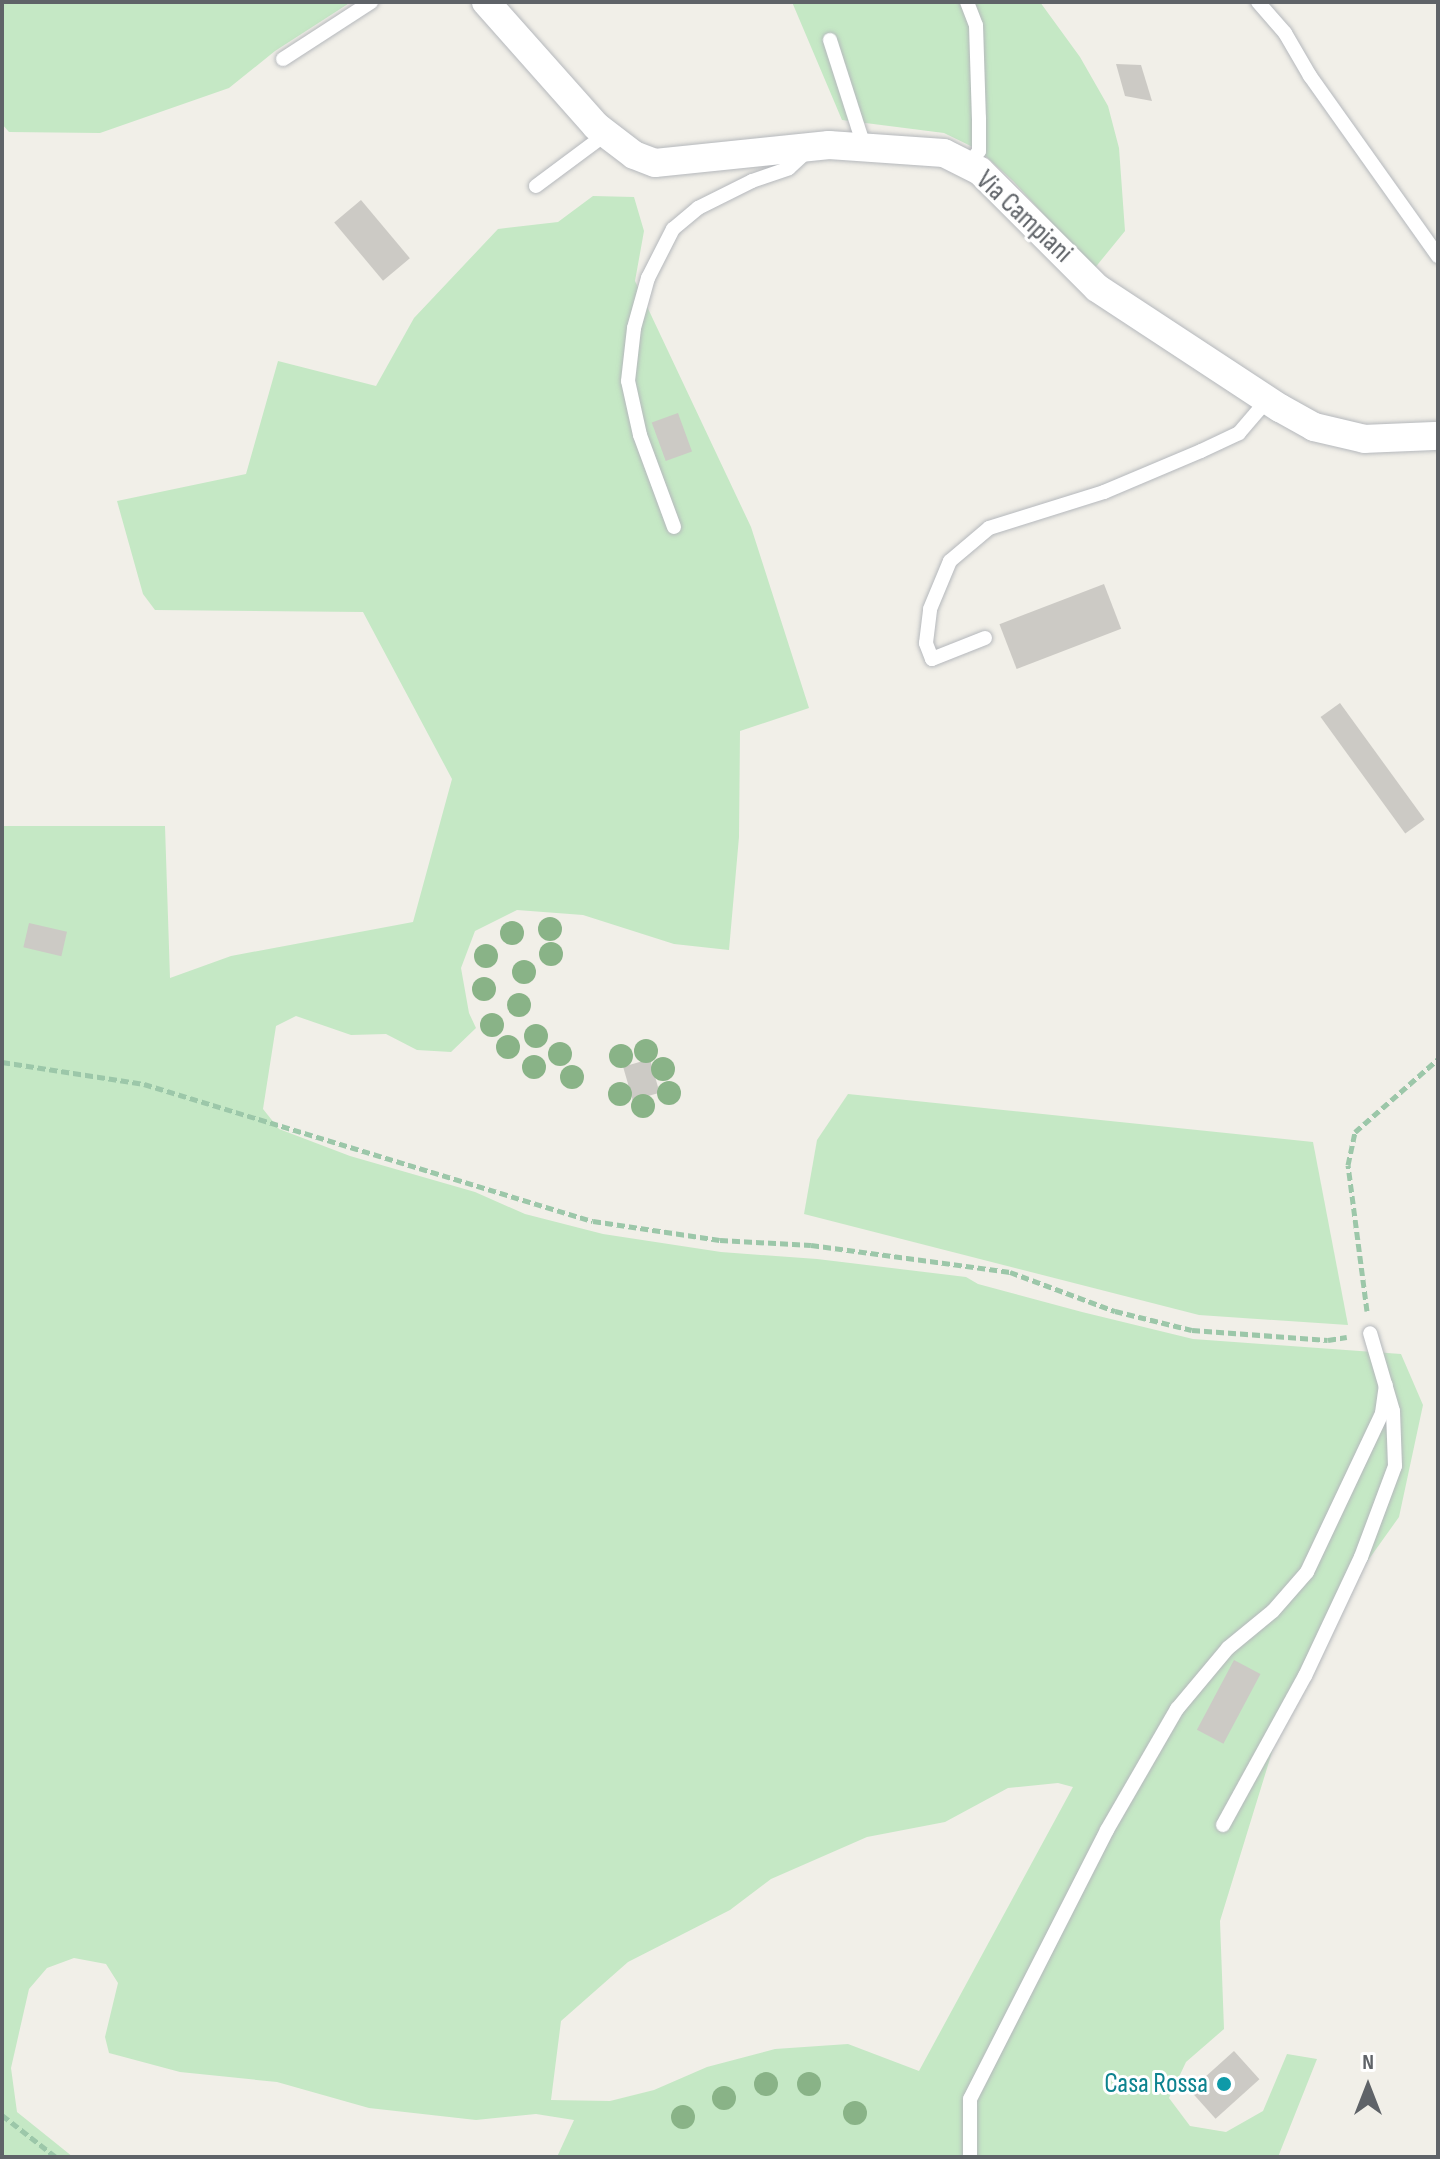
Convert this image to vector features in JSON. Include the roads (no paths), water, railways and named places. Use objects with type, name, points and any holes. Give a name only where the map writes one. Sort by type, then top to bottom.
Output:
[{"type":"street","name":"Via Campiani","points":[[486,2],[607,133],[634,155],[655,163],[811,147],[864,146],[944,153],[980,171],[1097,288],[1314,427],[1365,439],[1438,436]]},
{"type":"lane","points":[[283,59],[371,2]]},
{"type":"lane","points":[[967,2],[976,25],[979,118],[979,151],[968,165]]},
{"type":"lane","points":[[1258,2],[1285,33],[1310,76],[1438,256]]},
{"type":"lane","points":[[830,40],[864,146]]},
{"type":"lane","points":[[536,186],[607,133]]},
{"type":"lane","points":[[674,527],[640,435],[628,381],[634,328],[648,278],[673,229],[698,208],[789,168],[811,147]]},
{"type":"lane","points":[[985,638],[932,659],[926,643],[930,609],[950,561],[979,536],[989,528],[1104,492],[1239,433],[1268,399]]},
{"type":"lane","points":[[1223,1825],[1305,1676],[1380,1508],[1395,1466],[1395,1422],[1370,1333]]},
{"type":"lane","points":[[970,2157],[970,2099],[1107,1830],[1177,1709],[1228,1648],[1273,1611],[1307,1572],[1382,1413],[1386,1385]]},
{"type":"place","name":"Casa Rossa","points":[[1224,2084]]}]
